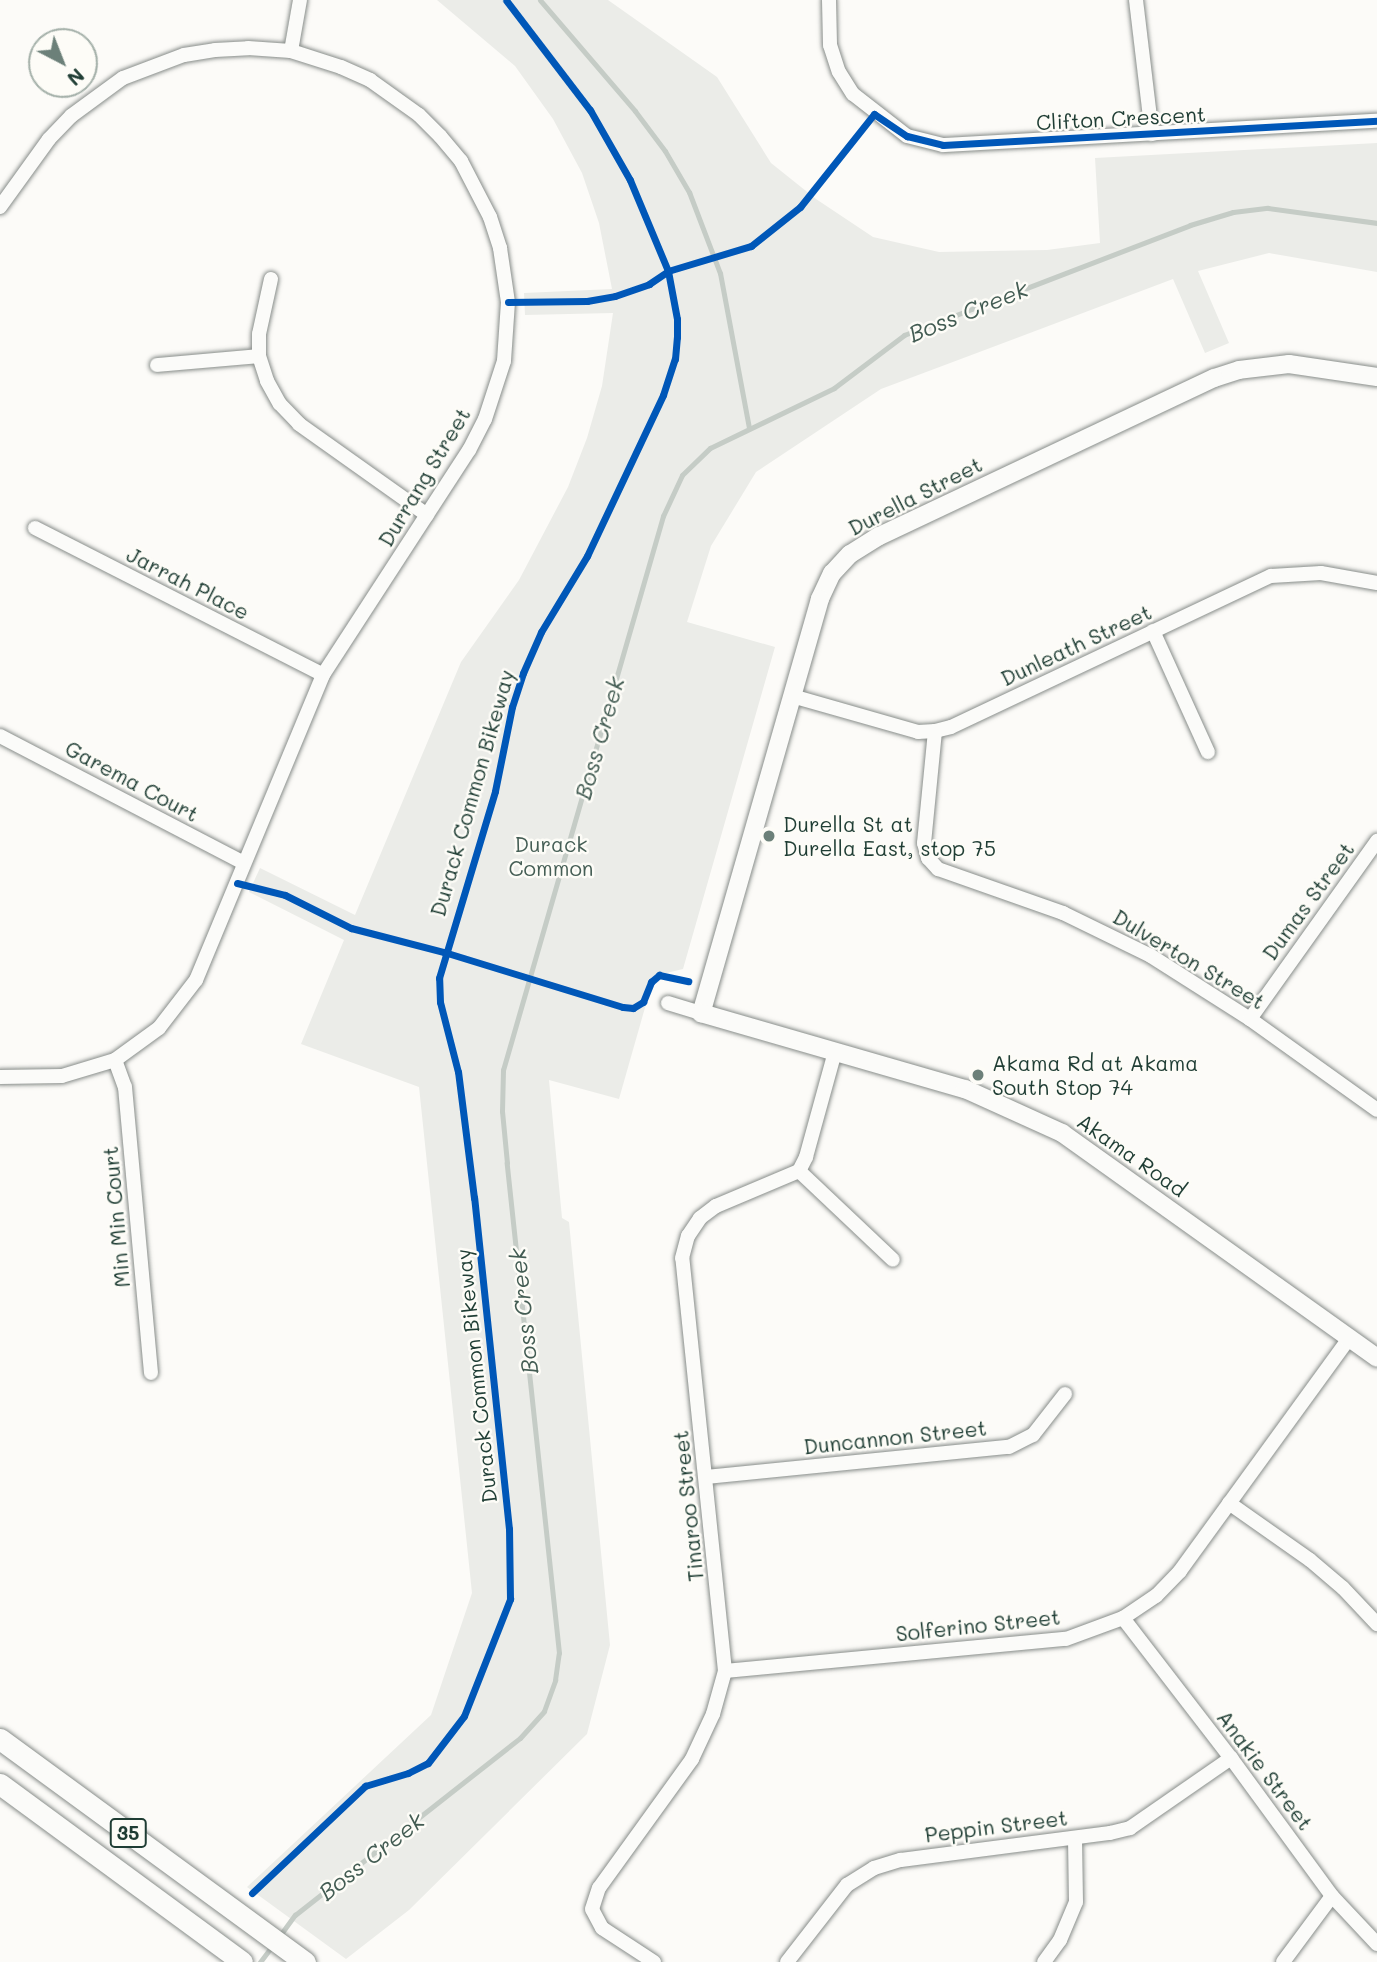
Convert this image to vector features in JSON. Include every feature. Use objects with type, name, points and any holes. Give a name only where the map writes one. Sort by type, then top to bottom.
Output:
[{"type":"main road","name":"35","points":[[0,1739],[299,1958]]},
{"type":"main road","name":"35","points":[[0,1784],[9,1795],[237,1959]]},
{"type":"street","points":[[292,51],[300,0]]},
{"type":"street","name":"Clifton Crescent","points":[[829,0],[827,16],[830,45],[839,72],[853,94],[906,136],[943,145],[1377,121]]},
{"type":"street","points":[[1136,0],[1152,134]]},
{"type":"street","name":"Durrang Street","points":[[0,206],[49,138],[89,102],[123,78],[184,55],[215,50],[248,48],[292,51],[341,66],[370,80],[419,115],[461,161],[490,217],[500,248],[508,290],[508,323],[497,390],[469,450],[323,675],[196,980],[159,1028],[115,1059],[62,1076],[0,1077]]},
{"type":"street","points":[[271,279],[259,334],[259,356],[267,381],[280,404],[299,424],[427,515]]},
{"type":"street","points":[[157,365],[259,356]]},
{"type":"street","name":"Durella Street","points":[[701,1013],[820,599],[832,573],[850,554],[878,536],[1214,378],[1239,370],[1289,364],[1377,377]]},
{"type":"street","name":"Jarrah Place","points":[[35,528],[323,675]]},
{"type":"street","name":"Dunleath Street","points":[[792,696],[918,732],[935,731],[951,727],[1271,576],[1321,573],[1377,583]]},
{"type":"street","points":[[1153,631],[1208,752]]},
{"type":"street","name":"Dulverton Street","points":[[935,731],[925,843],[928,858],[938,869],[1030,900],[1097,929],[1160,962],[1250,1019],[1377,1110]]},
{"type":"street","name":"Garema Court","points":[[0,736],[244,863]]},
{"type":"street","name":"Dumas Street","points":[[1250,1019],[1377,841]]},
{"type":"street","name":"Akama Road","points":[[668,1003],[965,1089],[1062,1133],[1377,1358]]},
{"type":"street","points":[[835,1052],[806,1157],[799,1171],[892,1260]]},
{"type":"street","name":"Min Min Court","points":[[115,1059],[125,1087],[151,1373]]},
{"type":"street","name":"Tinaroo Street","points":[[653,1962],[603,1927],[592,1909],[599,1888],[692,1759],[713,1714],[725,1671],[682,1258],[688,1236],[700,1218],[716,1206],[799,1171]]},
{"type":"street","name":"Solferino Street","points":[[725,1671],[1066,1639],[1123,1618],[1156,1596],[1180,1571],[1349,1338]]},
{"type":"street","name":"Duncannon Street","points":[[706,1477],[1009,1447],[1033,1435],[1065,1394]]},
{"type":"street","points":[[1229,1503],[1310,1560],[1343,1588],[1377,1624]]},
{"type":"street","name":"Anakie Street","points":[[1123,1618],[1231,1758],[1332,1896],[1377,1944]]},
{"type":"street","name":"Peppin Street","points":[[787,1962],[847,1885],[874,1868],[901,1860],[1075,1838],[1130,1828],[1231,1758]]},
{"type":"street","points":[[1044,1962],[1060,1940],[1076,1902],[1075,1838]]},
{"type":"street","points":[[1283,1962],[1332,1896]]},
{"type":"green space","name":"Durack Common","points":[[437,0],[608,0],[717,77],[771,163],[816,199],[873,237],[939,252],[1047,250],[1100,243],[1095,158],[1377,143],[1377,272],[1269,253],[1198,271],[1229,343],[1205,353],[1173,279],[881,389],[756,472],[711,546],[687,622],[775,647],[683,969],[654,976],[619,1099],[549,1080],[562,1218],[569,1222],[610,1645],[587,1734],[409,1910],[346,1959],[247,1887],[431,1715],[472,1593],[419,1087],[301,1044],[344,940],[249,892],[260,868],[355,915],[461,662],[519,580],[568,487],[587,438],[602,386],[613,313],[525,315],[524,293],[612,289],[599,223],[582,173],[553,119],[515,66]]},
{"type":"waterway","points":[[540,0],[635,111],[665,151],[689,192],[720,273],[749,428]]},
{"type":"waterway","name":"Boss Creek","points":[[278,1938],[295,1915],[520,1738],[544,1711],[555,1680],[559,1653],[502,1111],[503,1070],[663,516],[682,475],[710,448],[834,388],[904,335],[1190,225],[1233,212],[1268,208],[1377,223]]},
{"type":"waterway","name":"Boss Creek","points":[[260,1962],[272,1946]]},
{"type":"cycle path","name":"Durack Common Bikeway","points":[[252,1893],[365,1786],[408,1773],[428,1763],[464,1716],[510,1599],[509,1529],[474,1198],[458,1072],[440,1002],[439,978],[495,791],[512,707],[523,673],[541,632],[587,556],[663,395],[675,359],[677,319],[668,271],[630,180],[590,110],[506,0]]},
{"type":"cycle path","points":[[508,302],[587,301],[615,296],[649,284],[668,271],[751,246],[800,207],[874,114],[907,136],[943,145],[1377,121]]},
{"type":"cycle path","points":[[237,883],[285,895],[351,928],[444,952],[623,1007],[633,1008],[643,1002],[651,982],[659,975],[688,981]]},
{"type":"place","name":"Durella St at Durella East, stop 75","points":[[769,836]]},
{"type":"place","name":"Akama Rd at Akama South Stop 74","points":[[978,1075]]}]
